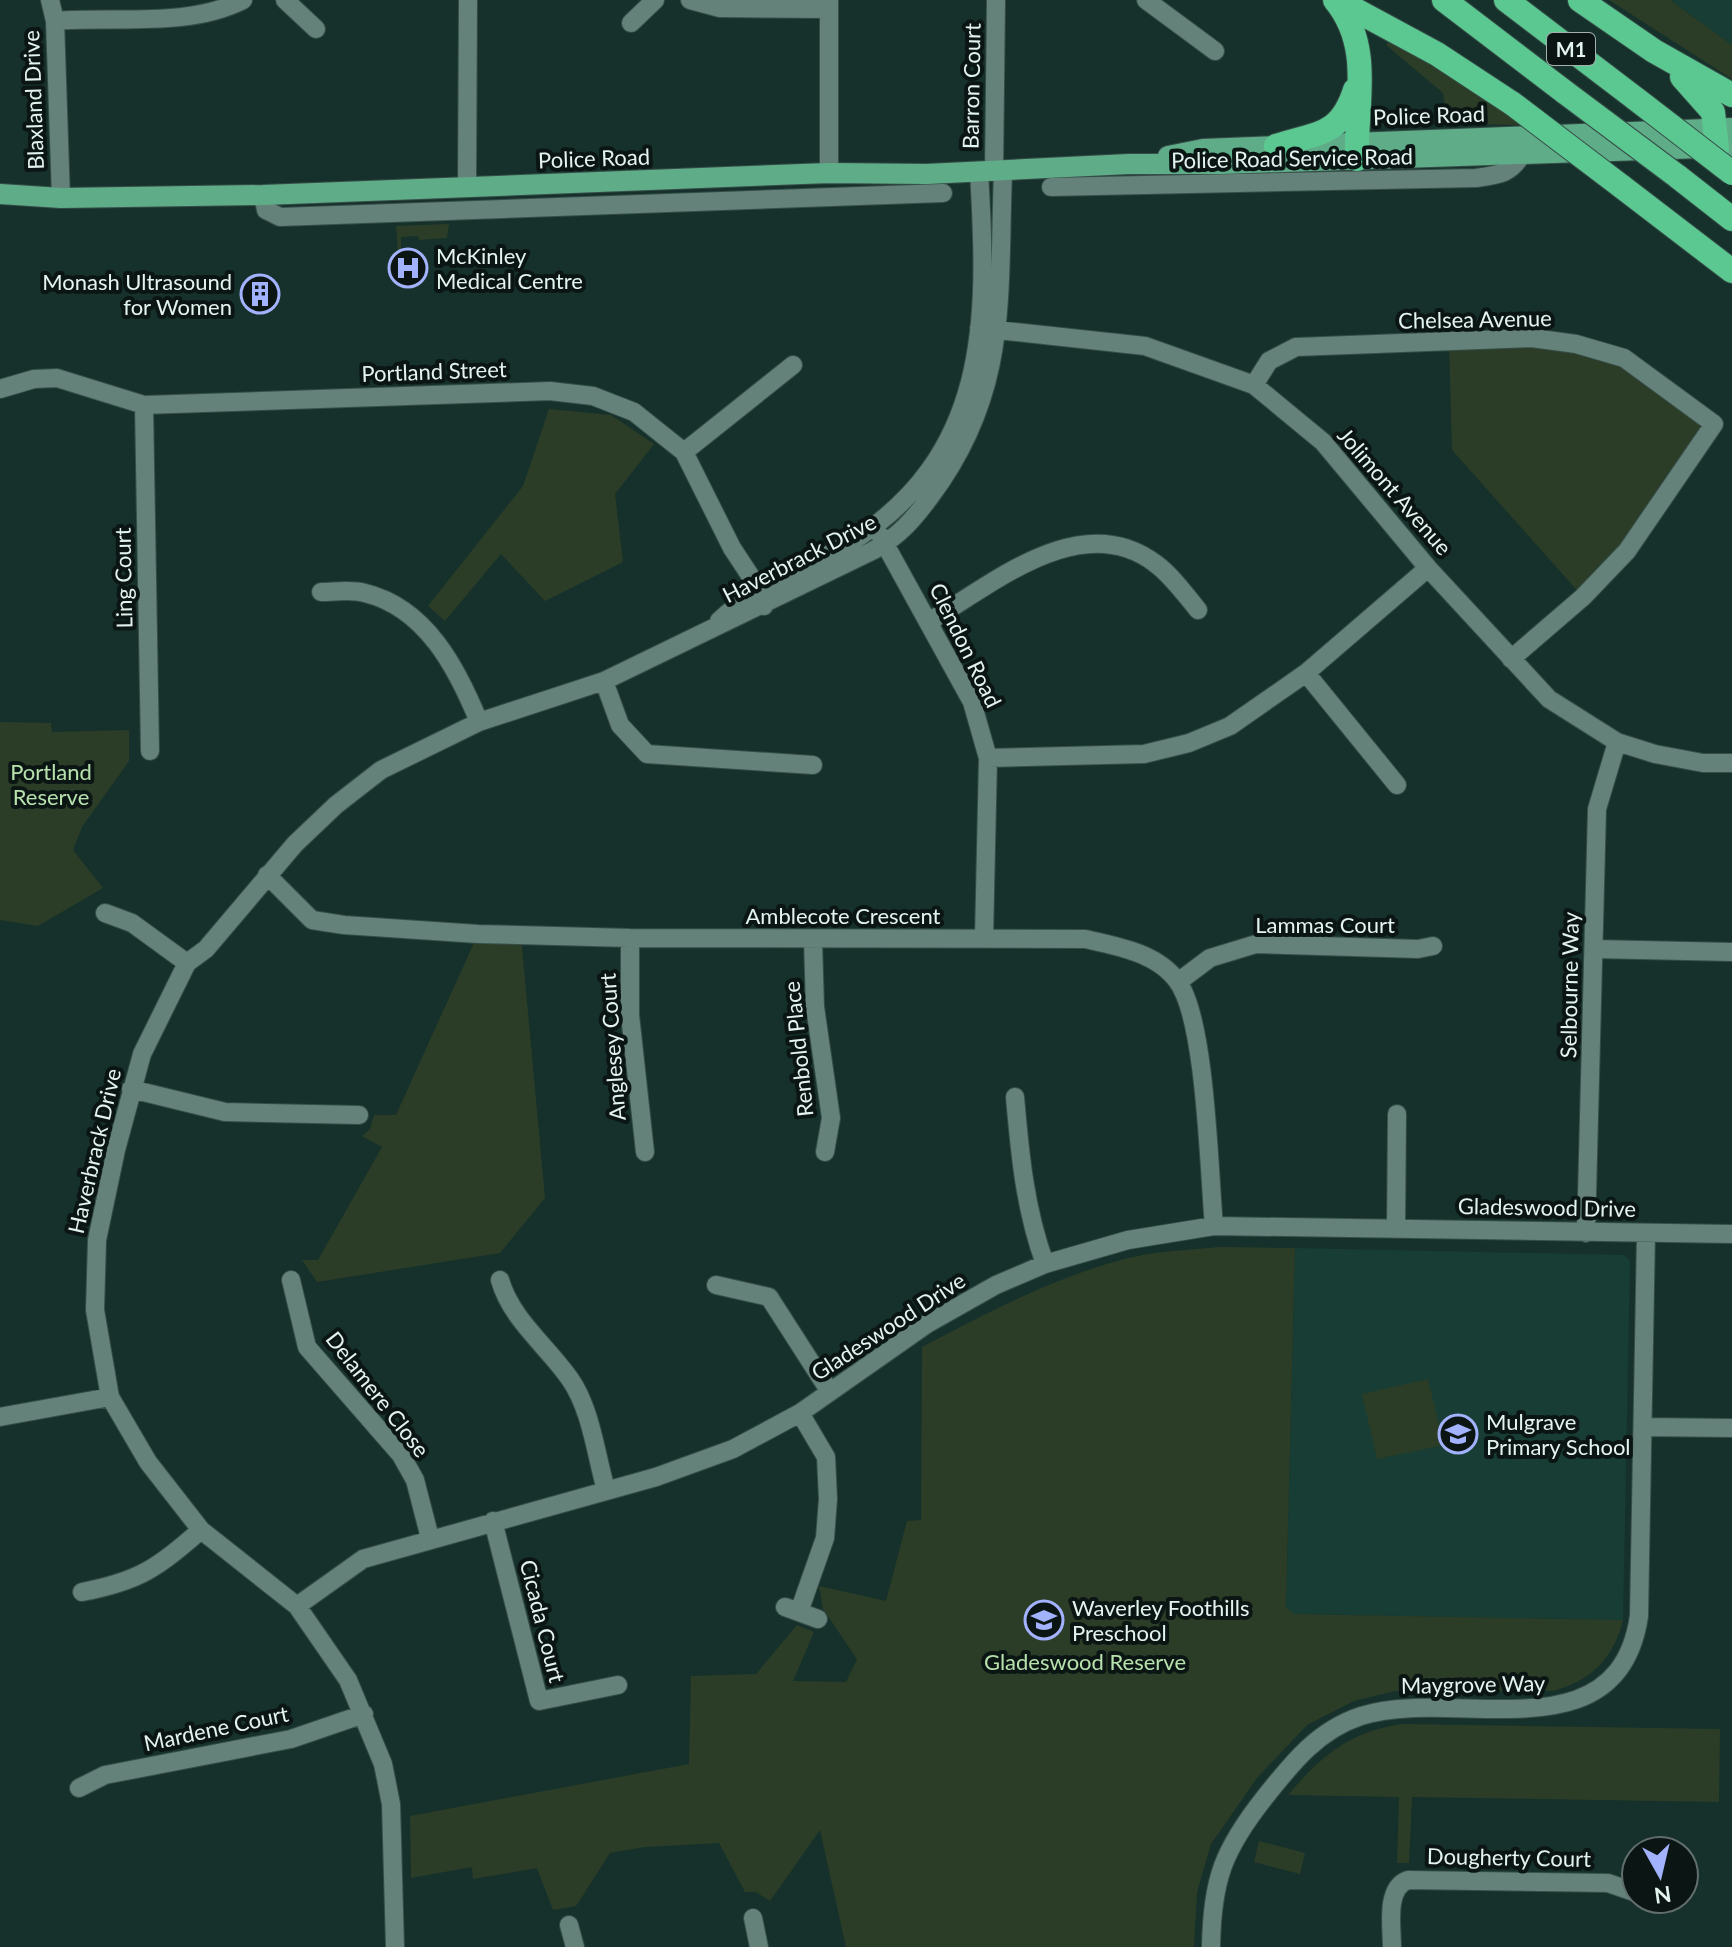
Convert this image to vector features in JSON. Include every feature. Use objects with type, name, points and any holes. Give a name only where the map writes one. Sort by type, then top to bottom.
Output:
[{"type":"highway","points":[[1336,0],[1437,54],[1513,104],[1732,271]]},
{"type":"highway","points":[[1336,0],[1355,37],[1360,64],[1357,151]]},
{"type":"highway","name":"M1","points":[[1444,0],[1732,219]]},
{"type":"highway","name":"M1","points":[[1506,0],[1732,173]]},
{"type":"highway","points":[[1580,0],[1654,51],[1732,95]]},
{"type":"highway","points":[[1654,51],[1703,97],[1724,138]]},
{"type":"highway","points":[[1276,146],[1334,128],[1347,113],[1360,64]]},
{"type":"main road","name":"Police Road","points":[[1129,164],[1203,149],[1276,146],[1357,151],[1523,153],[1724,138]]},
{"type":"main road","name":"Police Road","points":[[0,194],[61,198],[263,195],[829,173],[992,172],[1357,151],[1724,138]]},
{"type":"main road","name":"Police Road","points":[[0,207],[61,198]]},
{"type":"street","name":"Blaxland Drive","points":[[50,0],[55,21],[61,198]]},
{"type":"street","points":[[55,21],[212,13],[243,0]]},
{"type":"street","points":[[285,0],[316,29]]},
{"type":"street","points":[[467,187],[468,0]]},
{"type":"street","points":[[631,23],[655,0]]},
{"type":"street","points":[[690,0],[720,8],[829,4],[829,173]]},
{"type":"street","name":"Barron Court","points":[[992,172],[996,0]]},
{"type":"street","points":[[1146,0],[1215,51]]},
{"type":"street","name":"Police Road Service Road","points":[[1051,187],[1476,178],[1503,175],[1515,166],[1523,153]]},
{"type":"street","points":[[1129,164],[1130,186]]},
{"type":"street","name":"Haverbrack Drive","points":[[395,1947],[391,1804],[383,1764],[348,1680],[297,1606],[201,1530],[148,1462],[110,1397],[95,1310],[97,1240],[131,1089],[142,1054],[187,963],[206,949],[267,875],[336,805],[381,770],[479,722],[604,681],[714,626],[741,599],[762,597],[832,568],[887,543],[913,521],[966,441],[991,374],[988,329],[992,172]]},
{"type":"street","points":[[742,177],[743,200]]},
{"type":"street","points":[[364,214],[378,190]]},
{"type":"street","points":[[263,195],[266,210],[280,217],[943,193]]},
{"type":"street","name":"Haverbrack Drive","points":[[762,597],[874,527],[922,483],[940,458],[973,380],[988,329]]},
{"type":"street","name":"Jolimont Avenue","points":[[988,329],[1145,346],[1254,385],[1323,442],[1428,568],[1549,699],[1617,742],[1655,754],[1703,763],[1732,763]]},
{"type":"street","name":"Chelsea Avenue","points":[[1254,385],[1269,361],[1296,347],[1532,338],[1576,344],[1624,358],[1714,424],[1627,551],[1583,597],[1511,659]]},
{"type":"street","points":[[684,452],[793,365]]},
{"type":"street","name":"Portland Street","points":[[0,389],[34,379],[57,378],[144,405],[550,391],[593,396],[634,412],[684,452],[732,548],[762,597]]},
{"type":"street","name":"Ling Court","points":[[144,405],[150,751]]},
{"type":"street","name":"Clendon Road","points":[[874,527],[887,543],[972,702],[988,758],[984,938]]},
{"type":"street","points":[[930,621],[1036,559],[1084,543],[1131,551],[1155,562],[1198,610]]},
{"type":"street","points":[[988,758],[1144,754],[1189,743],[1230,726],[1306,673],[1428,568]]},
{"type":"street","points":[[321,592],[362,592],[403,607],[436,641],[462,679],[479,722]]},
{"type":"street","points":[[1306,673],[1397,785]]},
{"type":"street","points":[[604,681],[620,725],[647,754],[813,765]]},
{"type":"street","name":"Selbourne Way","points":[[1586,1233],[1597,809],[1617,742]]},
{"type":"street","name":"Amblecote Crescent","points":[[267,875],[312,920],[478,934],[630,938],[813,941],[1085,939],[1136,950],[1178,982]]},
{"type":"street","points":[[105,913],[132,923],[187,963]]},
{"type":"street","name":"Anglesey Court","points":[[630,938],[630,1015],[645,1152]]},
{"type":"street","name":"Renbold Place","points":[[813,941],[815,1007],[831,1118],[825,1152]]},
{"type":"street","name":"Lammas Court","points":[[1178,982],[1210,958],[1256,944],[1418,949],[1433,946]]},
{"type":"street","points":[[1594,949],[1732,952]]},
{"type":"street","points":[[1178,982],[1196,1031],[1214,1226]]},
{"type":"street","points":[[131,1089],[225,1112],[359,1115]]},
{"type":"street","points":[[1015,1097],[1022,1176],[1032,1227],[1045,1264]]},
{"type":"street","points":[[1396,1228],[1397,1114]]},
{"type":"street","name":"Gladeswood Drive","points":[[297,1606],[363,1559],[656,1477],[733,1449],[800,1413],[948,1311],[996,1285],[1045,1264],[1128,1240],[1214,1226],[1732,1234]]},
{"type":"street","name":"Maygrove Way","points":[[1211,1947],[1213,1895],[1227,1849],[1263,1800],[1314,1741],[1357,1717],[1383,1710],[1567,1705],[1591,1694],[1618,1671],[1631,1649],[1639,1616],[1646,1233]]},
{"type":"street","name":"Delamere Close","points":[[291,1280],[307,1347],[401,1455],[415,1480],[430,1538]]},
{"type":"street","points":[[500,1280],[506,1300],[572,1381],[584,1409],[606,1490]]},
{"type":"street","points":[[716,1285],[769,1297],[830,1392]]},
{"type":"street","points":[[0,1417],[110,1397]]},
{"type":"street","points":[[800,1413],[826,1457],[828,1499],[825,1538],[792,1609],[818,1619]]},
{"type":"street","points":[[1643,1427],[1732,1428]]},
{"type":"street","name":"Cicada Court","points":[[493,1521],[539,1701],[618,1685]]},
{"type":"street","points":[[82,1592],[121,1585],[154,1570],[201,1530]]},
{"type":"street","name":"Mardene Court","points":[[79,1788],[105,1775],[291,1739],[364,1714]]},
{"type":"street","name":"Dougherty Court","points":[[1392,1947],[1394,1894],[1403,1881],[1608,1883],[1620,1887]]},
{"type":"street","points":[[753,1918],[759,1947]]},
{"type":"street","points":[[569,1925],[575,1947]]},
{"type":"shaded area","points":[[1670,0],[1732,0],[1732,45]]},
{"type":"shaded area","name":"Mulgrave Primary School","points":[[1295,1248],[1624,1255],[1630,1261],[1623,1620],[1294,1614],[1286,1607]]},
{"type":"green space","points":[[1609,0],[1670,0],[1732,45],[1732,79]]},
{"type":"green space","points":[[1393,37],[1524,125],[1443,124],[1446,113],[1443,93],[1386,45]]},
{"type":"green space","points":[[449,224],[447,238],[419,240],[418,236],[401,237],[401,253],[398,254],[396,226]]},
{"type":"green space","points":[[1532,339],[1624,358],[1714,424],[1583,597],[1452,450],[1449,342]]},
{"type":"green space","points":[[549,409],[611,415],[654,444],[615,494],[623,562],[545,601],[501,554],[445,621],[428,606],[523,486]]},
{"type":"green space","name":"Portland Reserve","points":[[0,722],[51,723],[52,732],[129,730],[129,761],[82,827],[73,850],[103,888],[38,926],[0,920]]},
{"type":"green space","points":[[478,934],[521,936],[545,1198],[500,1253],[317,1282],[302,1260],[318,1260],[382,1147],[362,1136],[370,1129],[374,1115],[396,1115]]},
{"type":"green space","name":"Gladeswood Reserve","points":[[1220,1247],[1295,1248],[1286,1607],[1294,1614],[1623,1620],[1607,1657],[1589,1675],[1552,1691],[1395,1691],[1354,1701],[1307,1725],[1257,1778],[1211,1844],[1197,1892],[1194,1947],[846,1947],[820,1830],[770,1901],[756,1892],[745,1892],[719,1843],[645,1847],[610,1853],[576,1906],[553,1910],[537,1868],[473,1879],[472,1867],[411,1878],[410,1816],[689,1764],[691,1676],[756,1674],[797,1625],[814,1632],[793,1681],[846,1682],[857,1659],[823,1609],[819,1586],[886,1601],[907,1521],[921,1520],[922,1347],[1022,1296],[1074,1275],[1128,1258]]},
{"type":"green space","points":[[1428,1379],[1444,1445],[1377,1459],[1362,1394]]},
{"type":"green space","points":[[1403,1724],[1720,1729],[1719,1802],[1412,1797],[1409,1863],[1397,1863],[1399,1797],[1288,1795],[1312,1768],[1352,1739],[1384,1727]]},
{"type":"green space","points":[[1259,1841],[1305,1853],[1300,1874],[1254,1862]]},
{"type":"place","name":"McKinley Medical Centre","points":[[408,268]]},
{"type":"place","name":"Monash Ultrasound for Women","points":[[260,294]]},
{"type":"place","name":"Mulgrave Primary School","points":[[1458,1434]]},
{"type":"place","name":"Waverley Foothills Preschool","points":[[1044,1620]]}]
